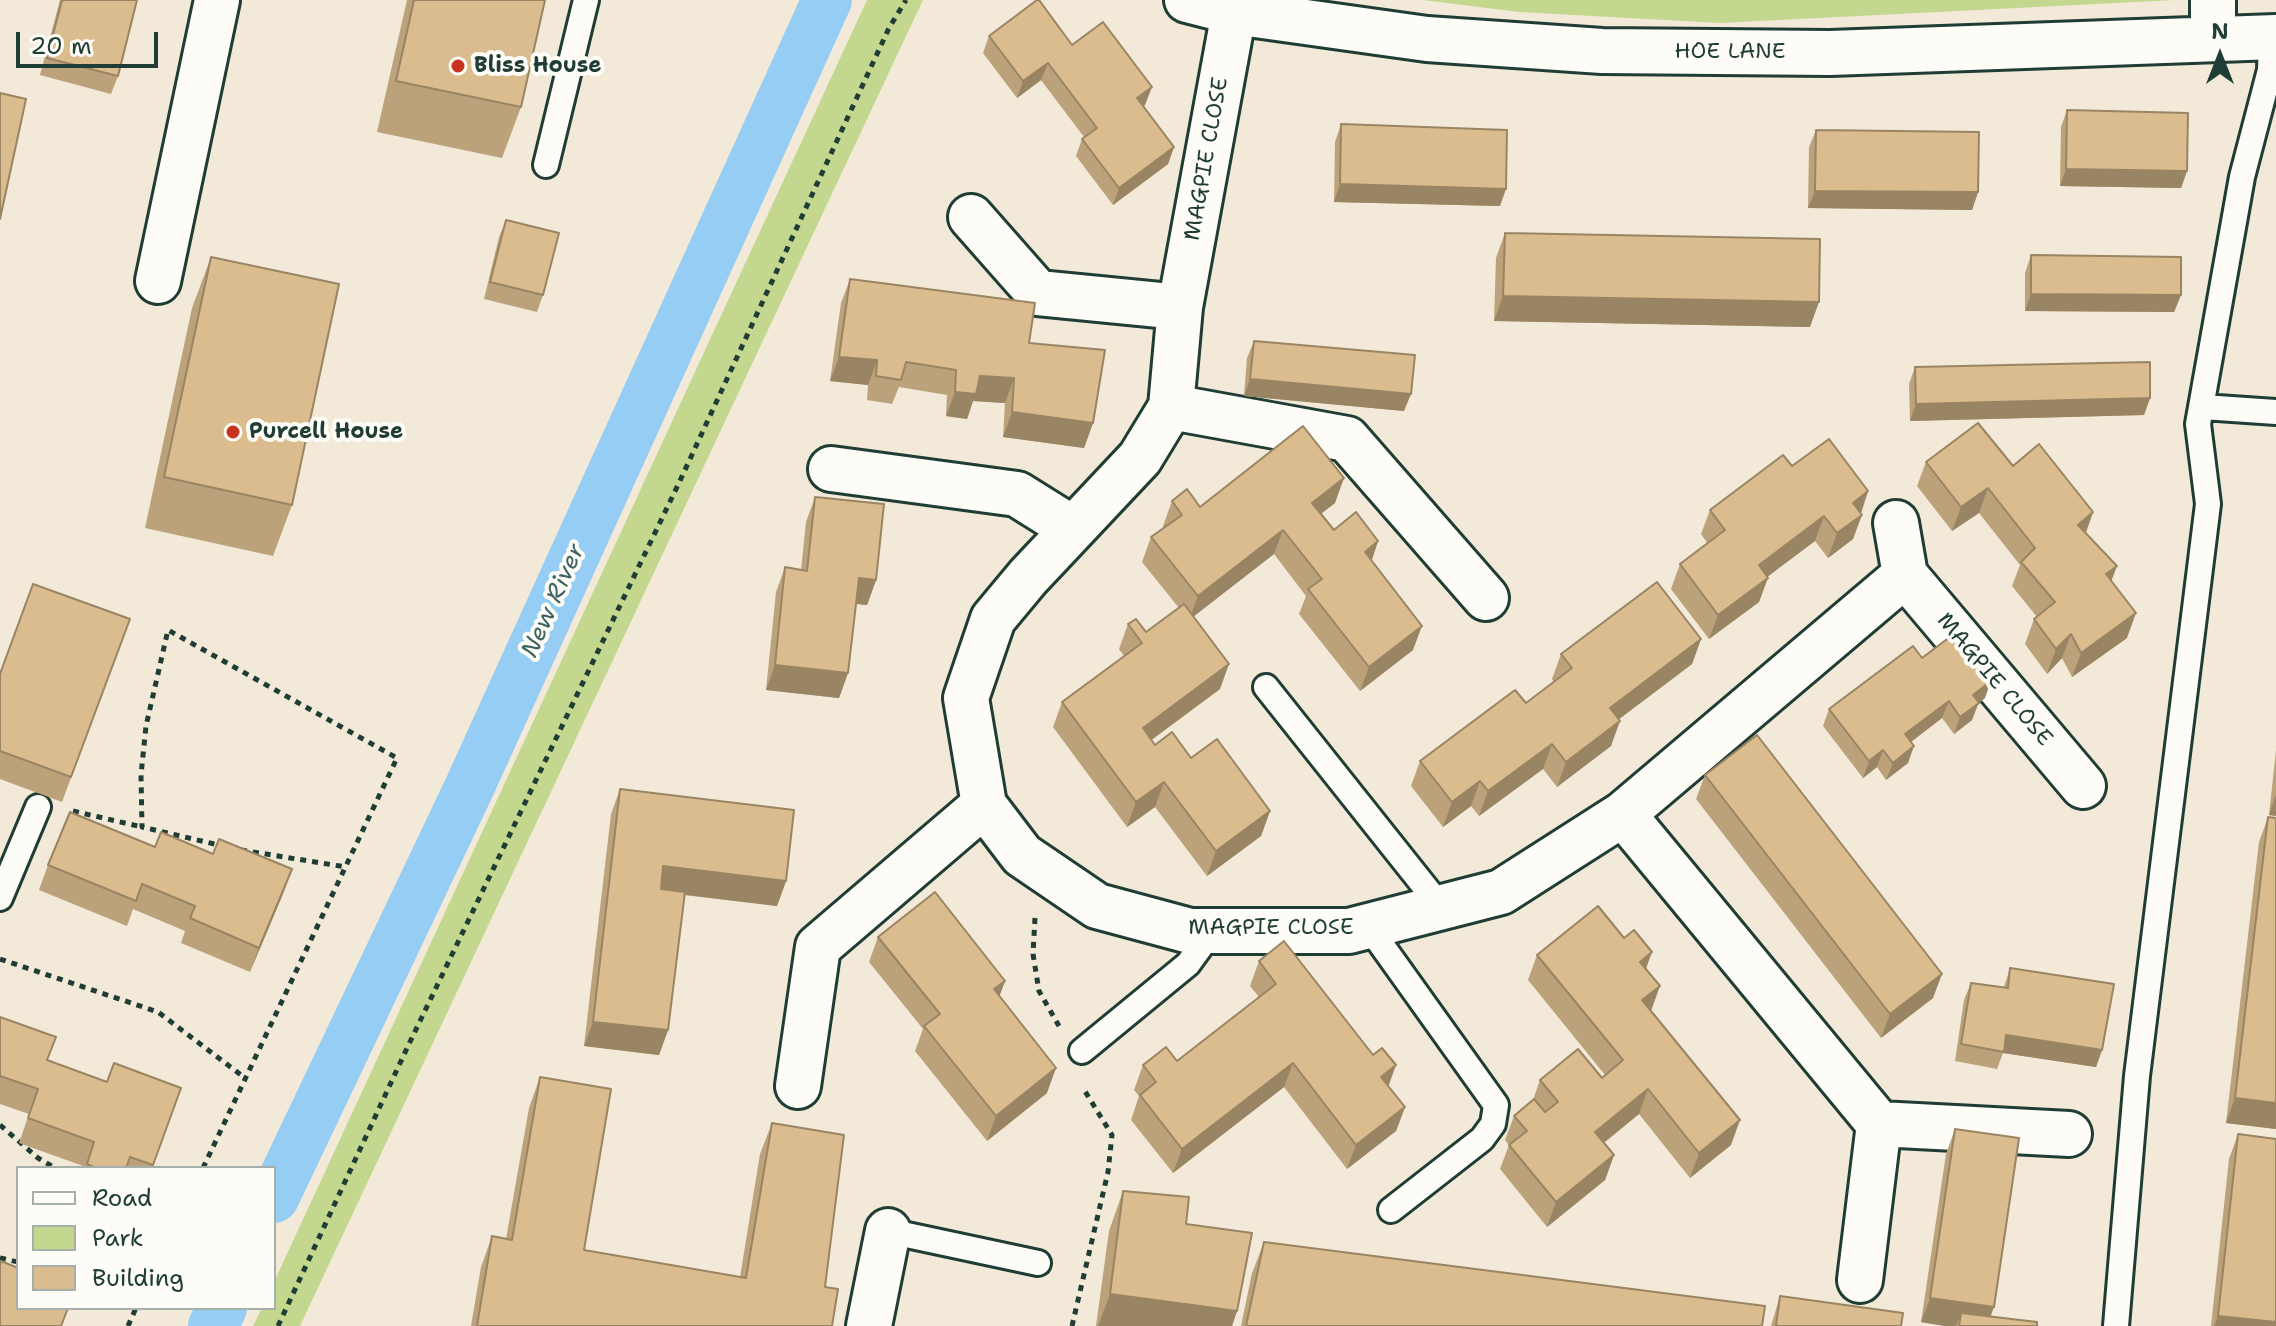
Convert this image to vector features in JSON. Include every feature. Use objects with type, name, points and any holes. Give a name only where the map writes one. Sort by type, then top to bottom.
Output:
[{"type":"street","points":[[158,281],[217,0]]},
{"type":"street","name":"HOE LANE","points":[[1187,0],[1234,12],[1427,39],[1602,51],[1830,53],[2213,19],[2274,38]]},
{"type":"street","name":"MAGPIE CLOSE","points":[[1234,12],[1180,307],[1171,407],[1140,458],[993,619],[966,698],[984,805],[1022,855],[1097,906],[1190,931],[1349,931],[1501,892],[1623,814],[1905,575],[2083,786]]},
{"type":"street","points":[[971,217],[1038,293],[1180,307]]},
{"type":"street","points":[[1171,407],[1347,439],[1486,598]]},
{"type":"street","points":[[831,469],[1017,494],[1073,529]]},
{"type":"street","points":[[1896,523],[1905,575]]},
{"type":"street","points":[[798,1086],[818,947],[984,805]]},
{"type":"street","points":[[1623,814],[1879,1124],[1860,1280]]},
{"type":"street","points":[[1879,1124],[2069,1134]]},
{"type":"street","points":[[869,1326],[888,1231]]},
{"type":"lane","points":[[546,165],[586,0]]},
{"type":"lane","points":[[2116,1326],[2137,1076],[2208,504],[2198,424],[2242,177],[2270,70],[2274,38]]},
{"type":"lane","points":[[2203,407],[2276,412]]},
{"type":"lane","points":[[1266,687],[1441,907]]},
{"type":"lane","points":[[0,898],[38,807]]},
{"type":"lane","points":[[1368,926],[1496,1105],[1493,1124],[1482,1139],[1391,1210]]},
{"type":"lane","points":[[1082,1051],[1188,964],[1212,931]]},
{"type":"lane","points":[[888,1231],[1038,1263]]},
{"type":"path","points":[[278,1326],[906,0]]},
{"type":"path","points":[[204,1166],[346,867],[397,758],[168,630],[146,726],[141,775],[142,827],[240,850],[346,867]]},
{"type":"path","points":[[1022,855],[1036,916],[1033,954],[1039,991],[1060,1029]]},
{"type":"path","points":[[0,959],[158,1012],[245,1078]]},
{"type":"path","points":[[1072,1326],[1108,1172],[1112,1135],[1088,1099],[1079,1077]]},
{"type":"path","points":[[0,1125],[52,1166]]},
{"type":"green space","points":[[867,0],[923,0],[300,1326],[253,1326],[261,1310],[276,1310],[276,1278]]},
{"type":"green space","points":[[1423,0],[2175,0],[1720,23],[1519,12]]},
{"type":"building","points":[[62,0],[137,0],[118,76],[47,58]]},
{"type":"building","name":"Bliss House","points":[[414,0],[545,0],[521,107],[396,81]]},
{"type":"building","points":[[1037,0],[1072,45],[1103,22],[1152,87],[1137,98],[1174,147],[1119,188],[1082,139],[1097,128],[1048,63],[1023,81],[989,36]]},
{"type":"building","points":[[0,93],[26,99],[0,219]]},
{"type":"building","points":[[2067,110],[2188,113],[2187,171],[2066,169]]},
{"type":"building","points":[[1341,124],[1507,130],[1506,189],[1340,184]]},
{"type":"building","points":[[1816,130],[1979,132],[1978,192],[1815,191]]},
{"type":"building","points":[[506,220],[559,233],[543,295],[490,282]]},
{"type":"building","points":[[1505,233],[1820,239],[1819,302],[1503,296]]},
{"type":"building","points":[[2031,255],[2181,257],[2181,295],[2031,294]]},
{"type":"building","name":"Purcell House","points":[[211,257],[339,284],[292,505],[164,477]]},
{"type":"building","points":[[850,279],[1035,303],[1029,343],[1105,350],[1093,423],[1012,412],[1014,378],[980,376],[976,394],[955,392],[956,370],[906,362],[901,380],[876,376],[877,360],[839,357]]},
{"type":"building","points":[[1254,341],[1415,355],[1411,394],[1250,379]]},
{"type":"building","points":[[2150,362],[2150,398],[1916,404],[1915,367]]},
{"type":"building","points":[[1978,423],[2013,466],[2039,444],[2093,512],[2078,525],[2117,566],[2106,574],[2136,613],[2081,653],[2071,634],[2056,649],[2034,619],[2055,602],[2021,562],[2035,548],[1988,488],[1961,507],[1926,462]]},
{"type":"building","points":[[1303,426],[1344,478],[1312,503],[1334,530],[1356,512],[1378,541],[1365,552],[1422,626],[1369,667],[1308,589],[1322,579],[1283,530],[1198,596],[1151,537],[1182,515],[1172,501],[1187,489],[1200,507]]},
{"type":"building","points":[[1829,439],[1868,491],[1853,503],[1862,515],[1837,533],[1824,516],[1759,565],[1768,578],[1718,615],[1680,564],[1725,530],[1710,510],[1783,455],[1792,466]]},
{"type":"building","points":[[815,497],[884,504],[876,580],[859,578],[848,673],[775,665],[785,567],[807,571]]},
{"type":"building","points":[[1657,582],[1701,639],[1610,708],[1620,721],[1566,762],[1552,744],[1488,791],[1480,781],[1452,802],[1420,761],[1515,690],[1526,703],[1572,668],[1561,654]]},
{"type":"building","points":[[33,584],[130,619],[71,777],[0,751],[0,674]]},
{"type":"building","points":[[1184,604],[1229,664],[1143,728],[1155,745],[1172,732],[1191,758],[1217,739],[1270,811],[1216,851],[1164,782],[1136,802],[1062,702],[1142,643],[1128,624],[1136,619],[1146,632]]},
{"type":"building","points":[[1955,633],[1991,681],[1973,695],[1979,703],[1960,717],[1949,701],[1905,734],[1914,746],[1893,763],[1883,750],[1869,761],[1829,709],[1913,646],[1922,658]]},
{"type":"building","points":[[1757,735],[1942,974],[1890,1014],[1705,775]]},
{"type":"building","points":[[620,789],[794,810],[786,881],[663,866],[661,889],[685,892],[668,1030],[593,1022]]},
{"type":"building","points":[[70,812],[155,847],[161,832],[213,854],[219,839],[292,869],[259,948],[190,918],[195,906],[142,884],[136,901],[48,865]]},
{"type":"building","points":[[2268,817],[2276,818],[2276,1103],[2235,1098]]},
{"type":"building","points":[[935,892],[1005,981],[994,989],[1056,1068],[996,1116],[924,1026],[940,1014],[878,937]]},
{"type":"building","points":[[1598,906],[1624,938],[1634,930],[1652,952],[1640,962],[1660,986],[1642,1000],[1740,1120],[1699,1153],[1648,1089],[1595,1132],[1614,1155],[1556,1202],[1509,1145],[1527,1131],[1514,1116],[1534,1099],[1545,1112],[1558,1102],[1540,1080],[1578,1049],[1602,1078],[1623,1060],[1537,955]]},
{"type":"building","points":[[1284,941],[1373,1055],[1382,1048],[1396,1065],[1381,1077],[1405,1107],[1356,1145],[1293,1063],[1182,1149],[1140,1095],[1156,1082],[1143,1065],[1166,1047],[1177,1061],[1276,984],[1259,961]]},
{"type":"building","points":[[2010,968],[2114,984],[2102,1050],[2006,1035],[2004,1052],[1961,1044],[1971,983],[2008,988]]},
{"type":"building","points":[[0,1017],[56,1037],[47,1060],[107,1082],[114,1063],[181,1088],[153,1165],[130,1157],[127,1166],[92,1166],[87,1164],[94,1142],[28,1118],[38,1089],[0,1076]]},
{"type":"building","points":[[540,1077],[611,1089],[584,1250],[746,1278],[772,1123],[844,1135],[825,1287],[838,1289],[832,1326],[477,1326],[492,1236],[512,1240]]},
{"type":"building","points":[[1955,1129],[2019,1138],[1994,1307],[1930,1298]]},
{"type":"building","points":[[2238,1134],[2276,1139],[2276,1322],[2218,1316]]},
{"type":"building","points":[[1123,1191],[1189,1197],[1186,1224],[1252,1233],[1237,1311],[1110,1294]]},
{"type":"building","points":[[1264,1242],[1765,1306],[1762,1326],[1246,1326]]},
{"type":"building","points":[[1,1261],[16,1267],[16,1310],[67,1310],[61,1326],[0,1326]]},
{"type":"building","points":[[1780,1296],[1903,1313],[1901,1326],[1776,1326]]},
{"type":"building","points":[[1961,1313],[2037,1322],[2037,1326],[1959,1326]]},
{"type":"waterway","name":"New River","points":[[276,1194],[469,788],[827,0]]},
{"type":"waterway","name":"New River","points":[[213,1326],[221,1310]]},
{"type":"place","name":"Bliss House","points":[[458,66]]},
{"type":"place","name":"Purcell House","points":[[233,432]]}]
